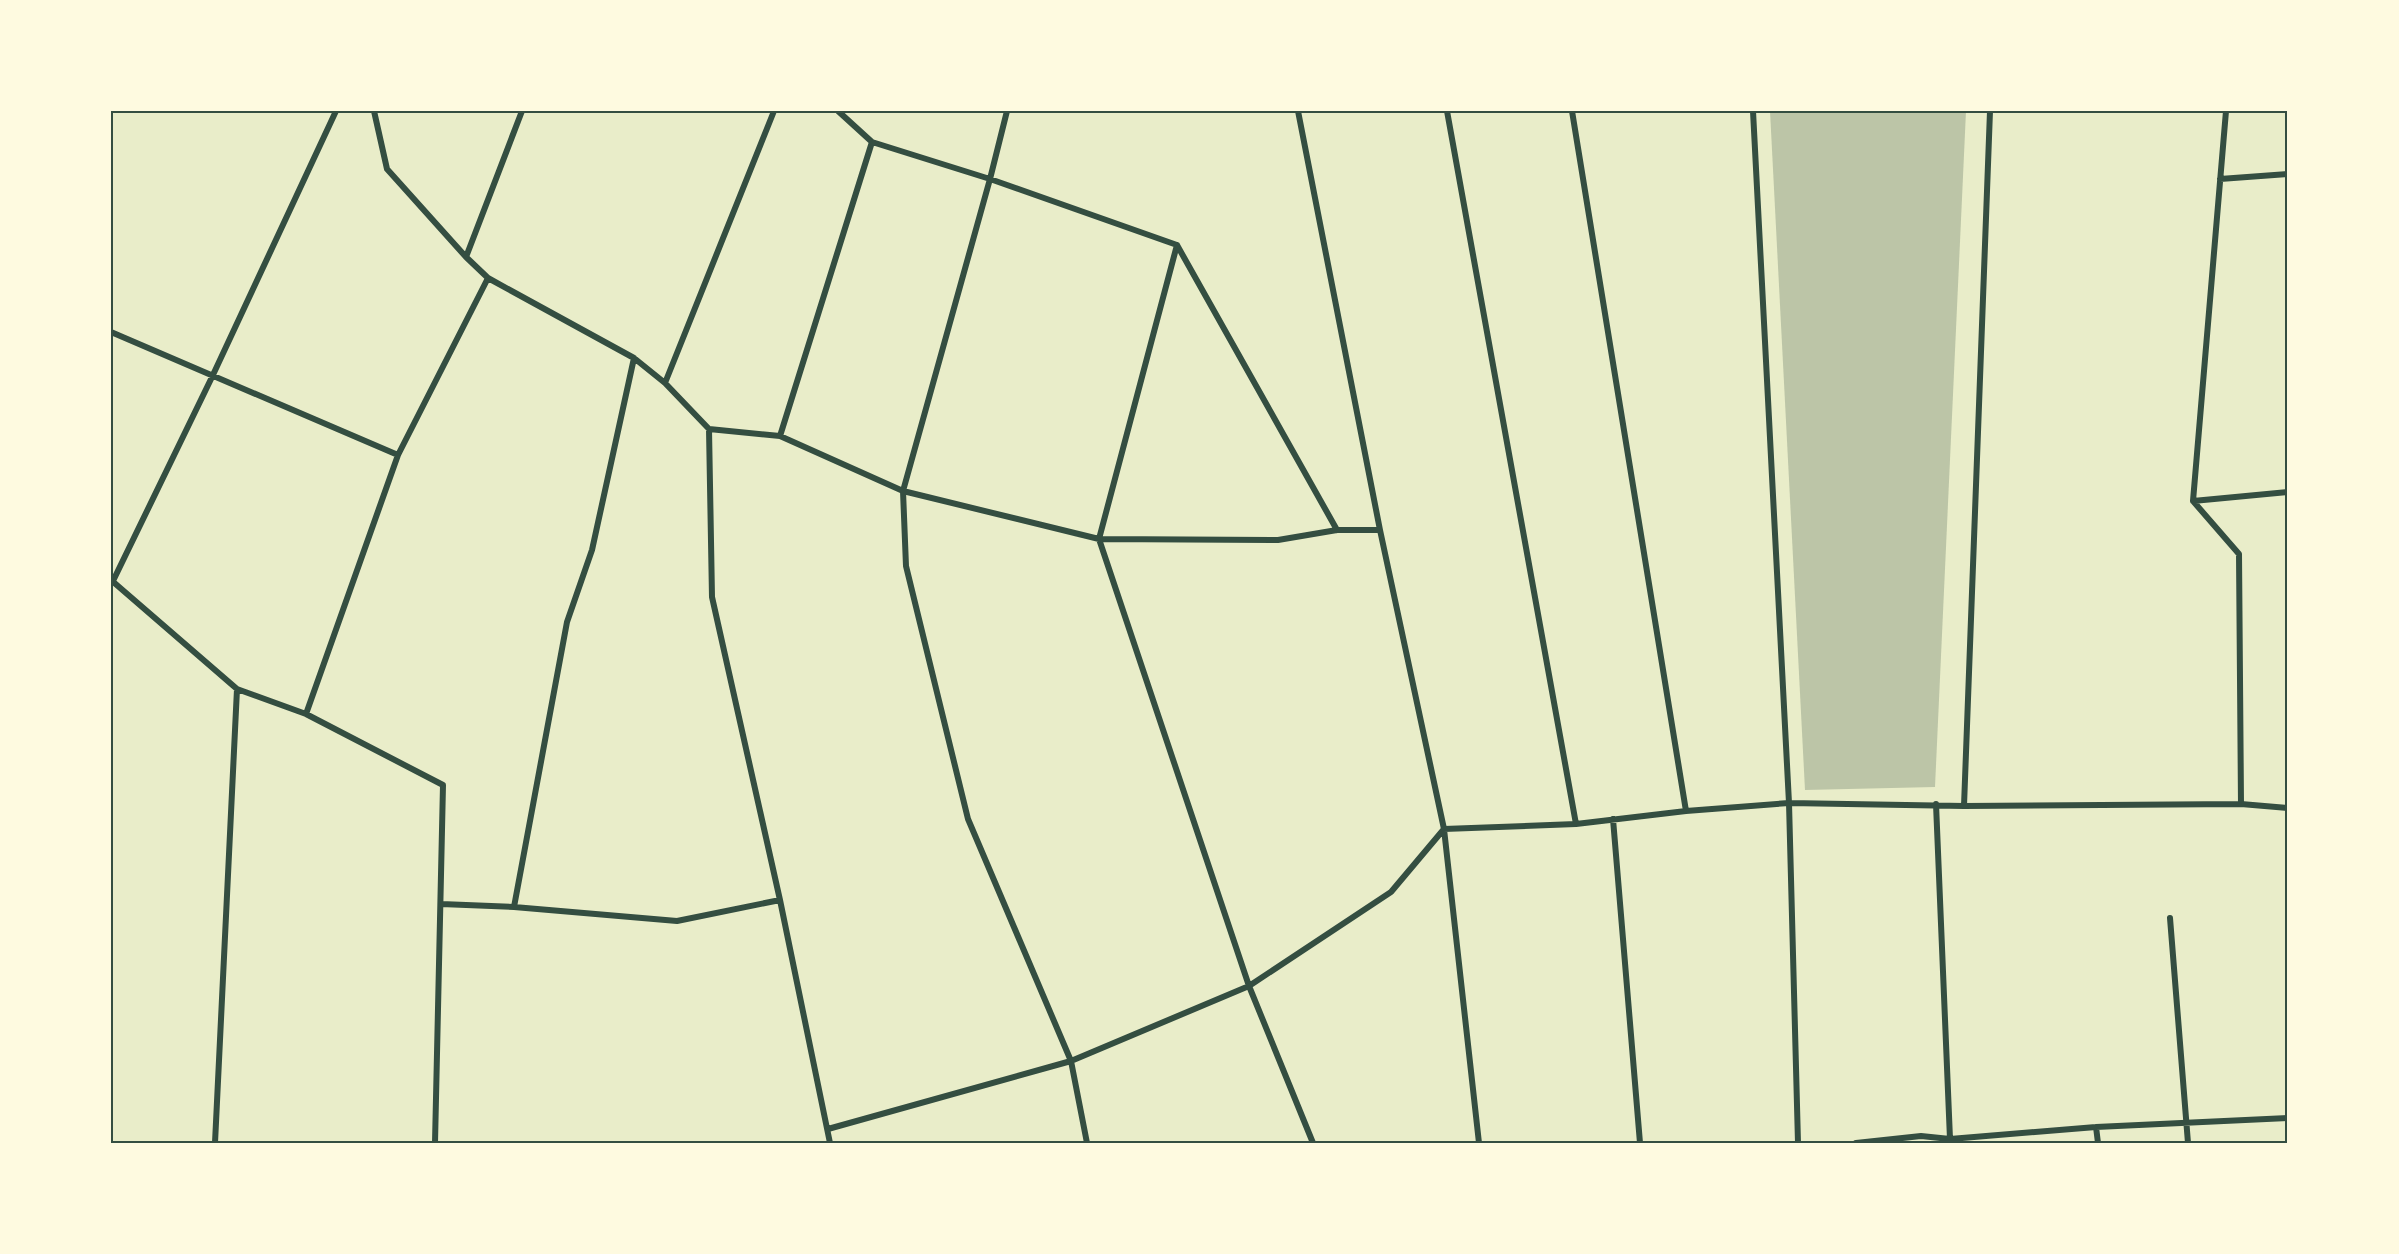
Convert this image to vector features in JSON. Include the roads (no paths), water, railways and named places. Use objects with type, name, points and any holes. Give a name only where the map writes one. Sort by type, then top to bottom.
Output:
[{"type":"street","points":[[336,111],[212,376],[112,581],[237,689],[306,714],[443,785],[435,1143]]},
{"type":"street","points":[[374,111],[387,169],[466,257],[488,278],[634,358],[664,383],[709,429],[780,436],[903,491],[1099,539],[1278,540],[1337,530],[1380,530]]},
{"type":"street","points":[[466,257],[522,111]]},
{"type":"street","points":[[664,383],[774,111]]},
{"type":"street","points":[[838,111],[872,142],[990,179],[1178,245],[1337,530]]},
{"type":"street","points":[[1007,111],[903,491],[906,566],[969,819],[1071,1061],[1087,1143]]},
{"type":"street","points":[[1298,111],[1380,530],[1444,829],[1479,1143]]},
{"type":"street","points":[[1447,111],[1576,824]]},
{"type":"street","points":[[1572,111],[1686,811]]},
{"type":"street","points":[[1753,111],[1789,803],[1798,1143]]},
{"type":"street","points":[[1964,806],[1990,111]]},
{"type":"street","points":[[2226,111],[2193,501],[2239,554],[2241,804]]},
{"type":"street","points":[[780,436],[872,142]]},
{"type":"street","points":[[2220,179],[2288,174]]},
{"type":"street","points":[[1178,245],[1099,539],[1249,986],[1312,1143]]},
{"type":"street","points":[[306,714],[398,455],[488,278]]},
{"type":"street","points":[[111,332],[398,455]]},
{"type":"street","points":[[514,907],[567,622],[592,550],[634,358]]},
{"type":"street","points":[[709,429],[712,597],[780,900],[830,1143]]},
{"type":"street","points":[[2193,501],[2288,492]]},
{"type":"street","points":[[214,1143],[237,689]]},
{"type":"street","points":[[828,1129],[1071,1061],[1249,986],[1391,892],[1444,829],[1576,824],[1686,811],[1789,803],[1964,806],[2241,804],[2288,807]]},
{"type":"street","points":[[1936,804],[1950,1139]]},
{"type":"street","points":[[1613,819],[1640,1143]]},
{"type":"street","points":[[441,904],[514,907],[677,921],[780,900]]},
{"type":"street","points":[[2170,918],[2188,1143]]},
{"type":"street","points":[[1856,1143],[1950,1139],[2096,1127],[2288,1118]]},
{"type":"street","points":[[2096,1127],[2098,1143]]}]
